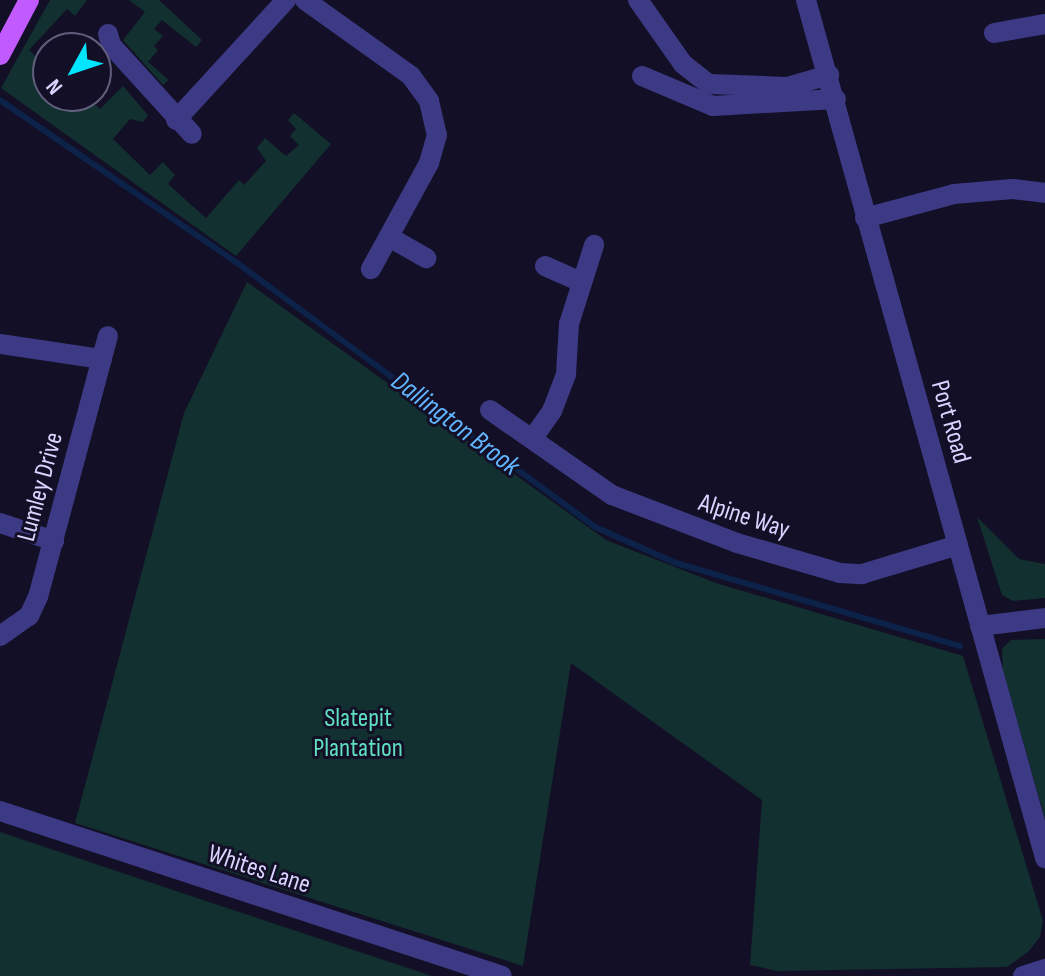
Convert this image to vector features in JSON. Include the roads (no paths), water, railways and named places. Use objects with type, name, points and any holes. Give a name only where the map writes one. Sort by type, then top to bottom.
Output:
[{"type":"main road","points":[[0,55],[29,0]]},
{"type":"street","points":[[112,46],[177,119],[286,0]]},
{"type":"street","points":[[305,0],[411,76],[429,101],[437,135],[429,163],[371,269]]},
{"type":"street","points":[[638,0],[683,64],[709,84],[787,87],[829,75]]},
{"type":"street","name":"Port Road","points":[[806,0],[1045,858]]},
{"type":"street","points":[[994,33],[1045,24]]},
{"type":"street","points":[[642,76],[713,106],[836,99]]},
{"type":"street","points":[[865,218],[954,194],[1013,189],[1045,193]]},
{"type":"street","points":[[389,237],[426,258]]},
{"type":"street","points":[[533,438],[552,411],[566,374],[569,324],[579,281],[594,245]]},
{"type":"street","points":[[545,266],[579,281]]},
{"type":"street","name":"Lumley Drive","points":[[0,636],[33,608],[54,541],[108,336]]},
{"type":"street","points":[[0,344],[102,359]]},
{"type":"street","name":"Alpine Way","points":[[490,410],[612,495],[737,543],[840,573],[862,574],[958,545]]},
{"type":"street","points":[[0,523],[54,541]]},
{"type":"street","points":[[981,631],[1045,618]]},
{"type":"street","name":"Whites Lane","points":[[0,811],[502,976]]},
{"type":"street","points":[[1023,976],[1045,969]]},
{"type":"waterway","name":"Dallington Brook","points":[[0,100],[244,268],[595,527],[676,563],[960,646]]},
{"type":"park label","name":"Slatepit Plantation","points":[[358,734]]}]
